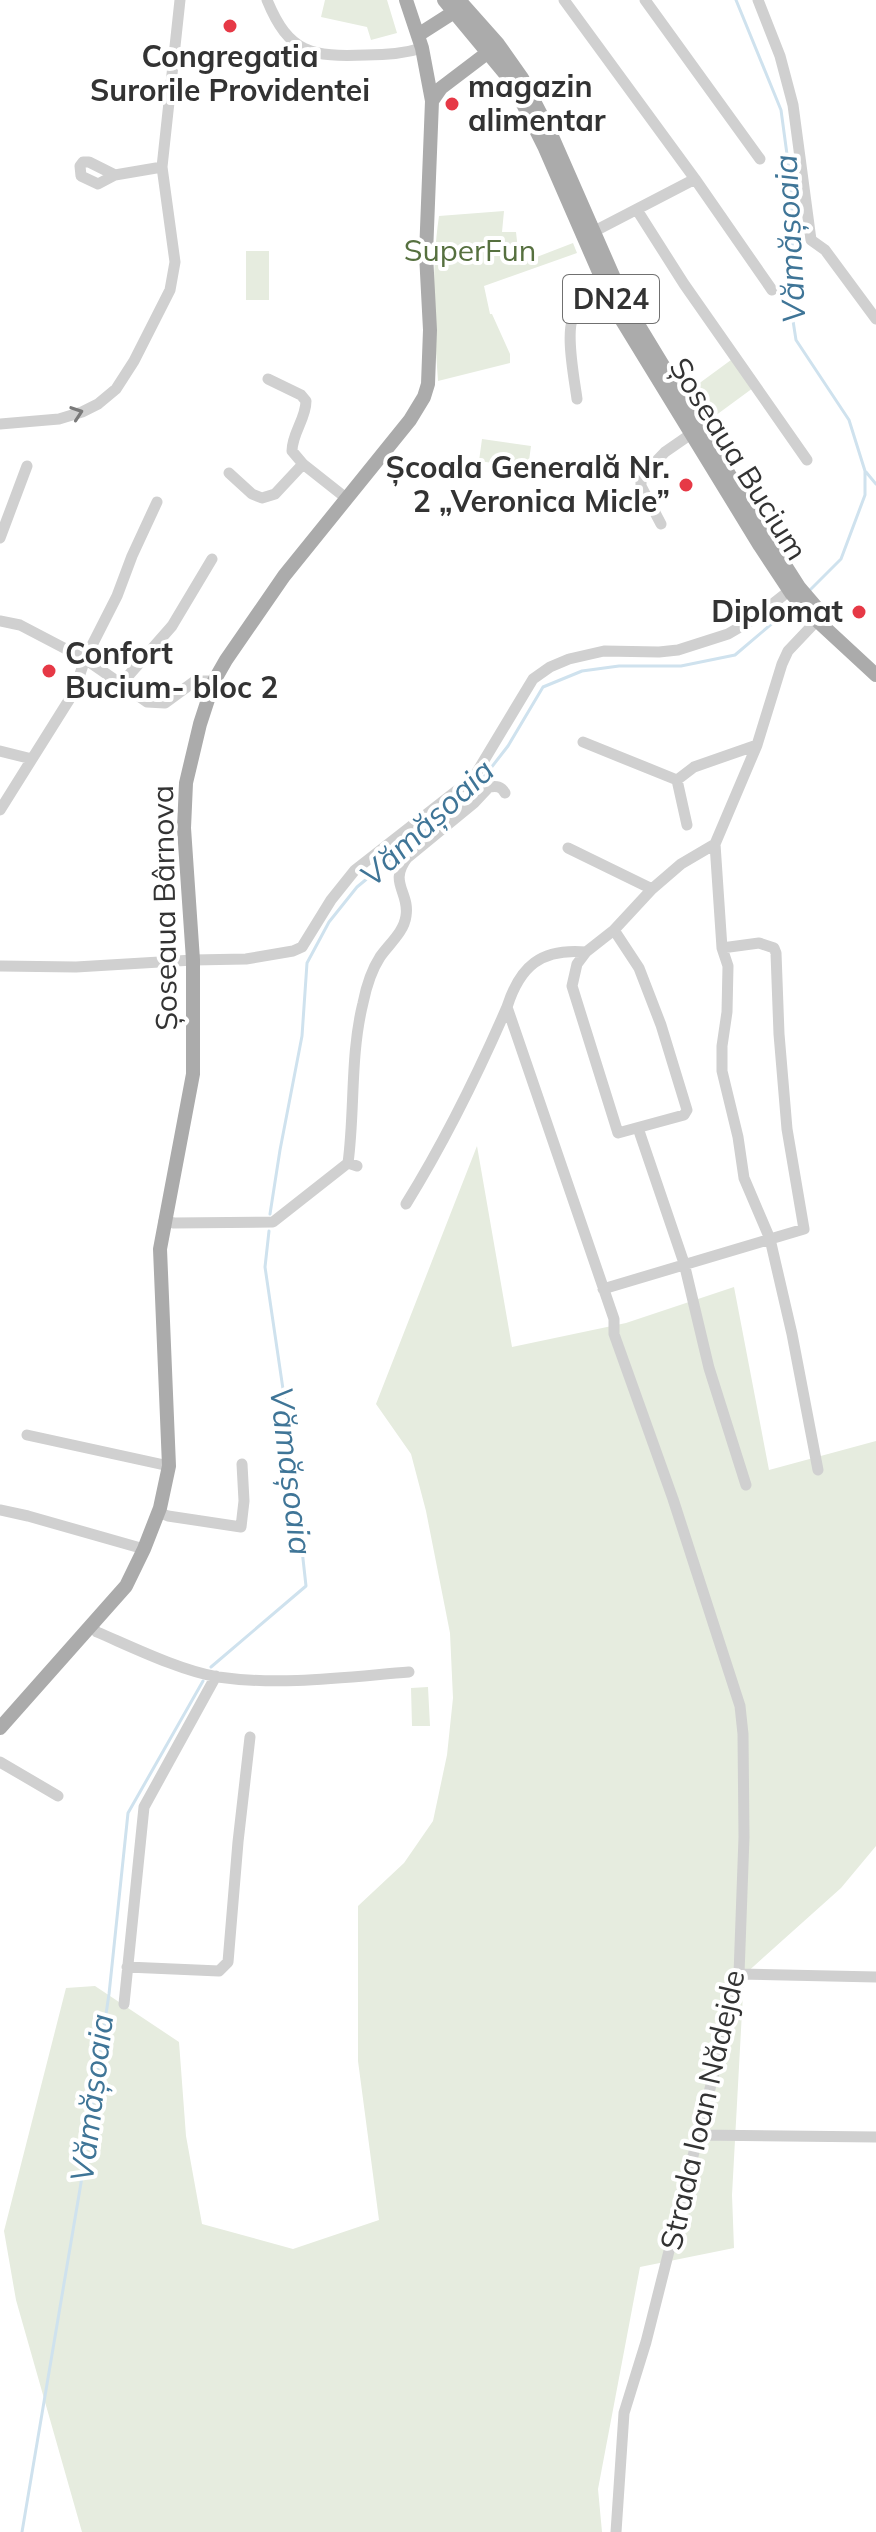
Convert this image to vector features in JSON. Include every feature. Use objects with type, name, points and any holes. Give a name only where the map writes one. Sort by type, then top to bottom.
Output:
[{"type":"main road","name":"Șoseaua Bârnova","points":[[0,1728],[126,1586],[158,1512],[169,1466],[160,1249],[191,1090],[193,960],[184,828],[186,783],[200,724],[214,681],[226,660],[284,576],[410,420],[428,384],[430,330],[426,254],[432,101],[420,41],[406,0]]},
{"type":"main road","name":"Șoseaua Bucium","points":[[444,0],[462,4],[494,48],[625,303],[794,589]]},
{"type":"main road","points":[[420,41],[462,4]]},
{"type":"main road","points":[[432,101],[441,88],[494,48]]},
{"type":"main road","name":"Șoseaua Bucium","points":[[589,234],[615,309],[691,434],[794,589],[876,675]]},
{"type":"main road","name":"Șoseaua Bucium","points":[[816,614],[876,662]]},
{"type":"street","points":[[0,424],[39,422],[82,412],[98,404],[116,389],[163,305],[174,276],[175,262],[162,167],[180,0]]},
{"type":"street","points":[[267,0],[280,28],[291,40],[317,53],[332,56],[403,54],[420,41]]},
{"type":"street","points":[[564,0],[772,290]]},
{"type":"street","points":[[645,0],[760,159]]},
{"type":"street","points":[[758,0],[780,56],[793,105],[811,240],[825,250],[876,319]]},
{"type":"street","points":[[115,175],[162,167]]},
{"type":"street","points":[[589,234],[695,179]]},
{"type":"street","points":[[637,210],[684,284],[807,460]]},
{"type":"street","points":[[577,399],[570,333],[572,318],[582,310],[606,313],[615,309]]},
{"type":"street","points":[[268,379],[301,395],[306,401],[291,445],[292,451],[303,464],[346,498]]},
{"type":"street","points":[[661,524],[641,486],[641,477],[665,452],[691,434]]},
{"type":"street","points":[[229,473],[252,494],[262,498],[275,494],[303,464]]},
{"type":"street","points":[[0,538],[27,466]]},
{"type":"street","points":[[0,810],[74,692],[85,659],[117,596],[157,502]]},
{"type":"street","points":[[121,684],[172,626],[212,559]]},
{"type":"street","points":[[0,966],[76,967],[274,956],[302,947],[331,900],[355,870],[474,777],[533,679],[569,659],[604,651],[659,652],[706,642],[752,620],[794,589]]},
{"type":"street","points":[[816,614],[788,651],[757,745],[715,844],[722,948],[728,966],[729,988],[722,1071],[744,1178],[770,1239],[818,1470]]},
{"type":"street","points":[[0,621],[20,625],[85,659],[147,702],[165,703],[195,681],[214,681]]},
{"type":"street","points":[[583,742],[677,780]]},
{"type":"street","points":[[677,780],[694,767],[757,745]]},
{"type":"street","points":[[0,751],[32,759]]},
{"type":"street","points":[[677,780],[687,825]]},
{"type":"street","points":[[164,1221],[273,1222],[353,1165],[355,1066],[362,1005],[372,972],[406,917],[397,879],[401,865],[489,787],[497,786],[505,793]]},
{"type":"street","points":[[614,930],[639,968],[686,1104],[684,1115],[618,1133],[572,986],[577,964],[652,889],[681,864],[715,844]]},
{"type":"street","points":[[568,848],[652,889]]},
{"type":"street","points":[[603,1289],[804,1229],[787,1129],[776,953],[774,948],[759,943],[722,948]]},
{"type":"street","points":[[406,1204],[438,1152],[466,1097],[512,991],[529,965],[554,953],[586,952]]},
{"type":"street","name":"Strada Ioan Nădejde","points":[[507,1007],[614,1319],[614,1334],[673,1499],[740,1706],[743,1734],[744,1837],[739,1974],[646,2342],[624,2413],[616,2532]]},
{"type":"street","points":[[638,1128],[684,1263],[709,1368],[746,1485]]},
{"type":"street","points":[[27,1435],[169,1466]]},
{"type":"street","points":[[158,1512],[241,1527],[244,1501],[242,1464]]},
{"type":"street","points":[[0,1510],[144,1549]]},
{"type":"street","points":[[92,1627],[147,1653],[216,1676],[273,1680],[409,1672]]},
{"type":"street","points":[[124,2004],[144,1807],[216,1676]]},
{"type":"street","points":[[127,1967],[219,1971],[228,1962],[250,1737]]},
{"type":"street","points":[[0,1762],[58,1796]]},
{"type":"street","points":[[739,1974],[876,1977]]},
{"type":"street","points":[[698,2135],[876,2137]]},
{"type":"green space","points":[[325,0],[387,0],[397,33],[371,40],[367,27],[321,17]]},
{"type":"green space","name":"SuperFun","points":[[504,211],[502,232],[516,232],[518,250],[526,249],[529,260],[573,243],[577,253],[484,286],[490,314],[510,354],[510,363],[438,381],[434,278],[439,216]]},
{"type":"green space","points":[[246,251],[269,251],[269,300],[246,300]]},
{"type":"green space","points":[[731,360],[753,388],[704,424],[686,393]]},
{"type":"green space","points":[[482,439],[531,446],[528,468],[479,461]]},
{"type":"green space","points":[[477,1146],[512,1347],[626,1323],[734,1287],[769,1470],[876,1441],[876,1846],[841,1888],[744,1975],[732,2195],[734,2248],[640,2267],[598,2489],[602,2532],[82,2532],[16,2300],[4,2231],[66,1988],[95,1986],[179,2042],[186,2136],[202,2224],[293,2249],[379,2220],[358,2061],[358,1906],[404,1863],[433,1821],[447,1755],[453,1698],[450,1633],[426,1511],[411,1454],[376,1404]]},
{"type":"green space","points":[[428,1687],[430,1726],[412,1726],[411,1688]]},
{"type":"waterway","name":"Vămășoaia","points":[[736,0],[781,110],[791,184],[793,235],[789,295],[796,340],[849,420],[865,471],[865,495],[841,559],[809,591]]},
{"type":"waterway","points":[[866,472],[876,484]]},
{"type":"waterway","name":"Vămășoaia","points":[[270,1214],[302,1036],[307,963],[329,922],[357,887],[473,791],[508,746],[543,687],[582,671],[619,666],[681,666],[735,655],[795,604]]},
{"type":"waterway","name":"Vămășoaia","points":[[211,1667],[306,1586],[288,1423],[265,1267],[269,1231]]},
{"type":"waterway","name":"Vămășoaia","points":[[22,2532],[81,2183],[109,1994],[128,1813],[203,1681]]},
{"type":"place","name":"Congregatia Surorile Providentei","points":[[230,26]]},
{"type":"place","name":"magazin alimentar","points":[[452,104]]},
{"type":"place","name":"Școala Generală Nr. 2 „Veronica Micle”","points":[[686,485]]},
{"type":"place","name":"Diplomat","points":[[859,612]]},
{"type":"place","name":"Confort Bucium- bloc 2","points":[[49,671]]}]
